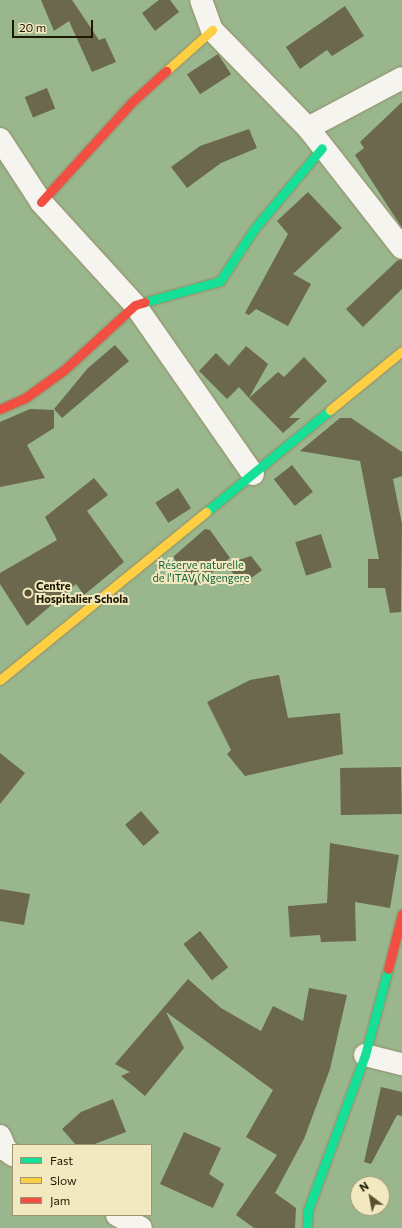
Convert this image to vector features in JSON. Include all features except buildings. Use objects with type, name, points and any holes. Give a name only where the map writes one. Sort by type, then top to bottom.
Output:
[{"type":"street","points":[[200,0],[212,30],[308,128],[322,148],[402,248]]},
{"type":"street","points":[[41,202],[133,101],[212,30]]},
{"type":"street","points":[[308,128],[402,78]]},
{"type":"street","points":[[0,139],[41,202],[135,305],[253,474]]},
{"type":"street","points":[[0,409],[25,398],[64,370],[135,305],[220,281],[255,228],[322,148]]},
{"type":"street","points":[[0,680],[402,351]]},
{"type":"street","points":[[307,1228],[308,1210],[364,1055],[402,914]]},
{"type":"street","points":[[364,1055],[402,1064]]},
{"type":"street","points":[[119,1216],[141,1228]]},
{"type":"green space","name":"Réserve naturelle de l'ITAV (Ngengere","points":[[0,0],[402,0],[402,1228],[0,1228]]},
{"type":"traffic: fast","points":[[145,302],[220,281],[255,228],[322,148]]},
{"type":"traffic: fast","points":[[206,512],[330,410]]},
{"type":"traffic: fast","points":[[307,1228],[308,1210],[365,1055],[388,969]]},
{"type":"traffic: slow","points":[[166,71],[212,30]]},
{"type":"traffic: slow","points":[[330,410],[402,351]]},
{"type":"traffic: slow","points":[[0,680],[206,512]]},
{"type":"traffic: jam","points":[[41,202],[133,101],[166,71]]},
{"type":"traffic: jam","points":[[0,409],[25,398],[64,370],[135,305],[145,302]]},
{"type":"traffic: jam","points":[[388,969],[402,914]]},
{"type":"place","name":"Centre Hospitalier Schola","points":[[28,593]]}]
